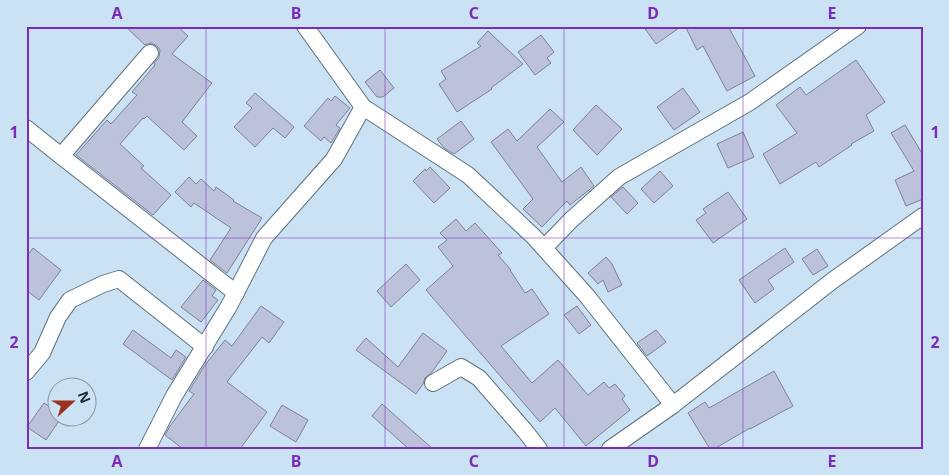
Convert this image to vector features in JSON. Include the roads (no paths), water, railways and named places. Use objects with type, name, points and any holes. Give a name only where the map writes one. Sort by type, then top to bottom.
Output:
[{"type":"street","points":[[306,26],[363,107],[468,175],[534,236],[587,296],[674,405]]},
{"type":"street","points":[[544,248],[571,220],[619,177],[750,102],[858,26]]},
{"type":"street","points":[[62,156],[150,53]]},
{"type":"street","points":[[147,449],[174,396],[236,293],[264,238],[334,159],[363,107]]},
{"type":"street","points":[[26,128],[236,293]]},
{"type":"street","points":[[610,449],[674,405],[832,281],[923,216]]},
{"type":"street","points":[[26,372],[42,353],[58,317],[70,300],[103,284],[119,279],[205,347]]},
{"type":"street","points":[[433,383],[461,367],[479,378],[526,431],[539,449]]}]
